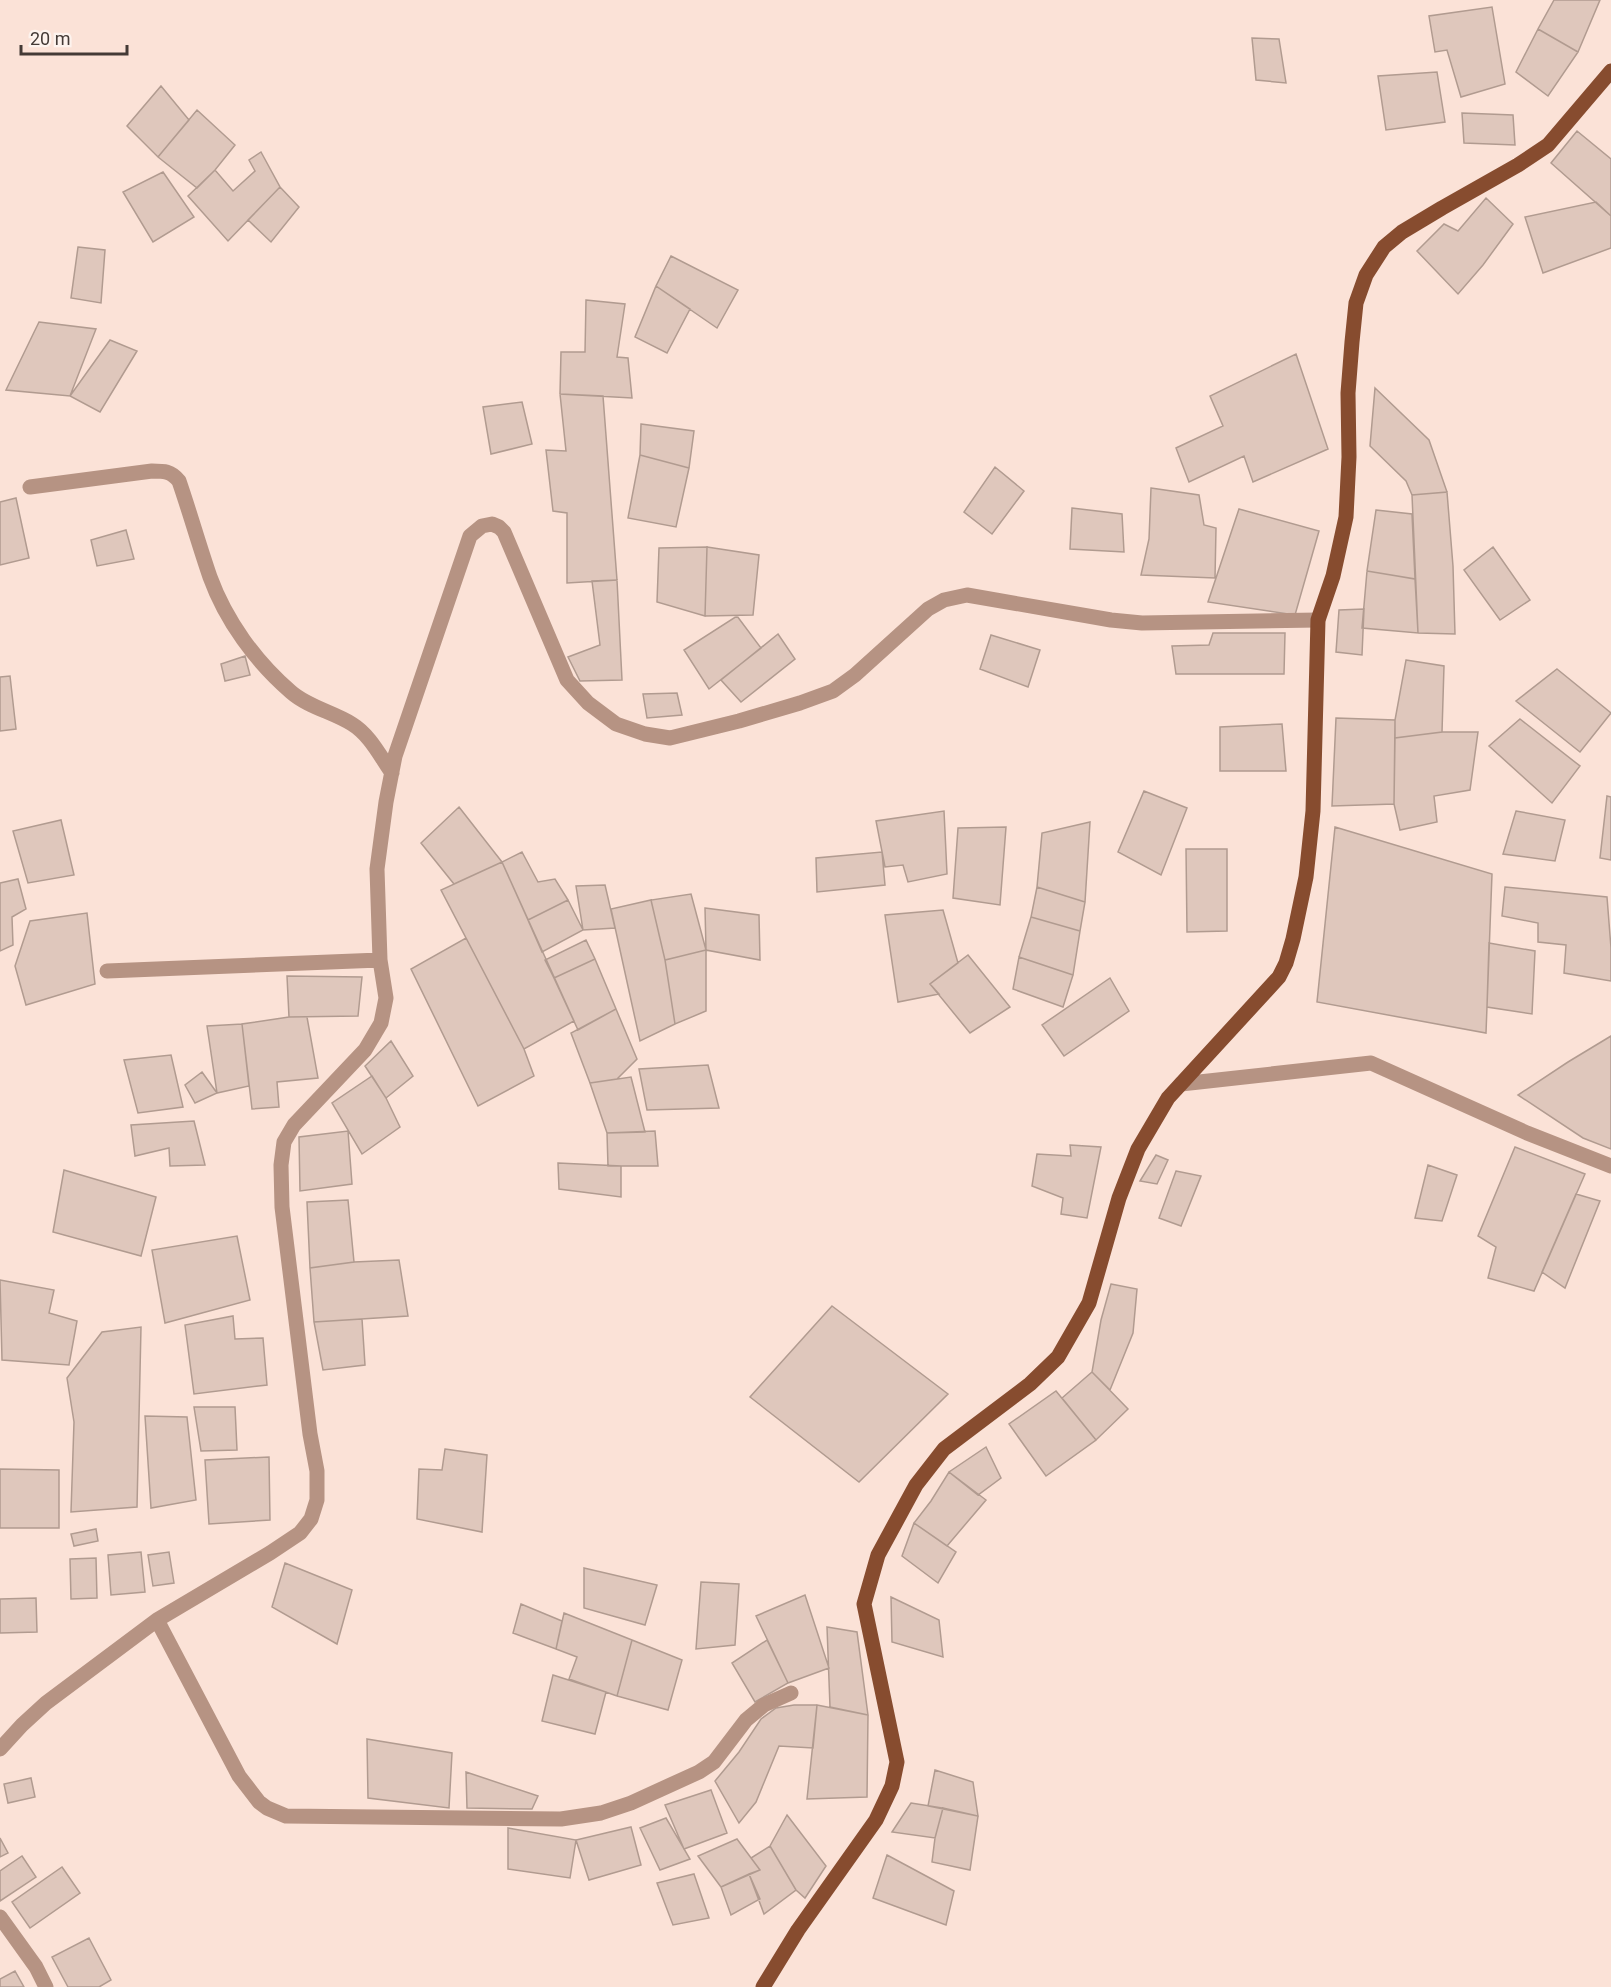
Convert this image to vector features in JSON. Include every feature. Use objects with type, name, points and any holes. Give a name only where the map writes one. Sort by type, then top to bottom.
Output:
[{"type":"main road","points":[[763,1987],[798,1930],[876,1820],[892,1786],[897,1762],[864,1604],[878,1555],[916,1485],[944,1449],[1030,1384],[1058,1357],[1089,1302],[1119,1198],[1138,1149],[1156,1116],[1181,1084],[1279,977],[1286,963],[1306,877],[1313,811],[1318,620],[1333,576],[1346,517],[1349,457],[1348,393],[1352,342],[1356,303],[1366,275],[1384,247],[1402,232],[1543,150],[1611,71]]},
{"type":"street","points":[[30,487],[152,471],[173,474],[179,481],[211,578],[220,598],[229,617],[258,660],[294,695],[352,724],[363,733],[392,773]]},
{"type":"street","points":[[0,1749],[46,1703],[157,1620],[270,1553],[300,1533],[311,1520],[317,1500],[317,1471],[310,1434],[285,1230],[280,1165],[284,1142],[294,1125],[365,1050],[381,1023],[386,998],[380,960],[376,869],[395,756],[470,536],[482,526],[492,524],[504,532],[567,680],[588,703],[616,724],[645,734],[670,738],[739,721],[833,691],[855,675],[928,609],[944,600],[967,595],[1110,620],[1142,623],[1318,620]]},
{"type":"street","points":[[107,971],[380,960]]},
{"type":"street","points":[[1181,1084],[1371,1063],[1527,1133],[1611,1166]]},
{"type":"street","points":[[157,1620],[239,1776],[259,1802],[286,1816],[561,1819],[601,1813],[631,1803],[699,1772],[714,1762],[746,1720],[764,1705],[791,1693]]},
{"type":"street","points":[[0,1917],[36,1967],[46,1987]]},
{"type":"building","points":[[1554,0],[1600,0],[1578,52],[1538,29]]},
{"type":"building","points":[[1492,7],[1505,84],[1461,97],[1447,50],[1435,52],[1429,16]]},
{"type":"building","points":[[1538,29],[1578,52],[1548,96],[1516,72]]},
{"type":"building","points":[[1252,38],[1279,39],[1286,83],[1256,80]]},
{"type":"building","points":[[1437,72],[1445,122],[1386,130],[1378,76]]},
{"type":"building","points":[[161,86],[189,120],[158,157],[127,126]]},
{"type":"building","points":[[197,110],[235,145],[197,188],[158,157]]},
{"type":"building","points":[[1462,113],[1513,115],[1515,145],[1464,143]]},
{"type":"building","points":[[1577,131],[1611,159],[1611,216],[1551,163]]},
{"type":"building","points":[[261,152],[280,187],[228,241],[188,196],[215,170],[233,191],[255,171],[249,160]]},
{"type":"building","points":[[163,172],[194,217],[153,242],[123,192]]},
{"type":"building","points":[[280,187],[299,207],[271,242],[248,220]]},
{"type":"building","points":[[1486,198],[1513,224],[1458,294],[1417,251],[1444,224],[1458,231]]},
{"type":"building","points":[[1596,202],[1611,216],[1611,248],[1543,273],[1525,217]]},
{"type":"building","points":[[78,247],[105,250],[101,303],[71,298]]},
{"type":"building","points":[[671,256],[738,290],[717,328],[656,286]]},
{"type":"building","points":[[656,286],[690,309],[667,353],[635,337]]},
{"type":"building","points":[[586,300],[625,304],[617,357],[628,358],[632,398],[560,394],[561,352],[585,352]]},
{"type":"building","points":[[39,322],[96,329],[70,396],[6,390]]},
{"type":"building","points":[[110,340],[137,351],[100,412],[70,396]]},
{"type":"building","points":[[1296,354],[1328,449],[1253,482],[1244,456],[1189,482],[1176,448],[1223,426],[1210,396]]},
{"type":"building","points":[[1375,388],[1429,440],[1447,492],[1412,495],[1406,481],[1370,446]]},
{"type":"building","points":[[560,394],[603,396],[617,580],[567,583],[567,513],[553,511],[546,450],[566,451]]},
{"type":"building","points":[[522,402],[532,444],[491,454],[483,407]]},
{"type":"building","points":[[641,424],[694,431],[689,468],[640,455]]},
{"type":"building","points":[[640,455],[689,468],[676,527],[628,518]]},
{"type":"building","points":[[995,467],[1024,491],[992,534],[964,512]]},
{"type":"building","points":[[1151,488],[1199,495],[1204,525],[1216,528],[1215,578],[1141,575],[1149,539]]},
{"type":"building","points":[[1447,492],[1453,566],[1455,634],[1418,633],[1412,495]]},
{"type":"building","points":[[16,498],[29,558],[0,565],[0,502]]},
{"type":"building","points":[[1072,508],[1122,514],[1124,552],[1070,549]]},
{"type":"building","points":[[1239,509],[1319,531],[1295,615],[1208,602]]},
{"type":"building","points":[[1376,510],[1412,514],[1415,579],[1367,571]]},
{"type":"building","points":[[126,530],[134,559],[97,566],[91,540]]},
{"type":"building","points":[[707,547],[759,555],[753,615],[705,616]]},
{"type":"building","points":[[707,547],[705,616],[657,602],[659,548]]},
{"type":"building","points":[[1493,547],[1530,600],[1500,620],[1464,570]]},
{"type":"building","points":[[1367,571],[1415,579],[1418,633],[1362,628]]},
{"type":"building","points":[[617,580],[622,680],[580,681],[568,657],[600,645],[592,581]]},
{"type":"building","points":[[1364,609],[1362,655],[1336,652],[1339,610]]},
{"type":"building","points":[[737,616],[761,648],[709,689],[684,650]]},
{"type":"building","points":[[1213,633],[1285,633],[1284,674],[1176,674],[1172,646],[1209,645]]},
{"type":"building","points":[[778,634],[795,659],[741,702],[721,680]]},
{"type":"building","points":[[991,635],[1040,650],[1028,687],[980,669]]},
{"type":"building","points":[[245,656],[250,675],[225,681],[221,664]]},
{"type":"building","points":[[1406,660],[1444,666],[1442,732],[1395,738],[1395,720]]},
{"type":"building","points":[[1557,669],[1611,713],[1580,752],[1516,701]]},
{"type":"building","points":[[10,676],[16,729],[0,731],[0,677]]},
{"type":"building","points":[[677,693],[682,715],[647,718],[643,694]]},
{"type":"building","points":[[1336,718],[1395,720],[1394,804],[1332,806]]},
{"type":"building","points":[[1520,719],[1580,766],[1552,803],[1489,746]]},
{"type":"building","points":[[1282,724],[1286,771],[1220,771],[1220,727]]},
{"type":"building","points":[[1442,732],[1478,732],[1470,790],[1434,796],[1437,822],[1400,830],[1394,804],[1395,738]]},
{"type":"building","points":[[1144,791],[1187,808],[1161,875],[1118,852]]},
{"type":"building","points":[[1607,796],[1611,797],[1611,860],[1600,858]]},
{"type":"building","points":[[459,807],[502,862],[454,884],[421,843]]},
{"type":"building","points":[[944,811],[947,874],[908,882],[903,865],[885,867],[876,821]]},
{"type":"building","points":[[1516,811],[1565,820],[1555,861],[1503,854]]},
{"type":"building","points":[[61,820],[74,875],[28,883],[13,831]]},
{"type":"building","points":[[1090,822],[1085,902],[1037,887],[1042,833]]},
{"type":"building","points":[[1006,827],[1000,905],[953,898],[958,828]]},
{"type":"building","points":[[1335,827],[1492,874],[1486,1033],[1317,1002]]},
{"type":"building","points":[[1186,849],[1227,849],[1227,931],[1187,932]]},
{"type":"building","points":[[522,852],[538,882],[555,879],[568,900],[528,920],[502,862]]},
{"type":"building","points":[[882,852],[885,885],[817,892],[816,858]]},
{"type":"building","points":[[502,862],[574,1021],[524,1049],[441,890]]},
{"type":"building","points":[[18,879],[26,909],[12,917],[13,945],[0,951],[0,883]]},
{"type":"building","points":[[605,885],[615,928],[583,930],[576,886]]},
{"type":"building","points":[[1037,887],[1085,902],[1080,931],[1031,917]]},
{"type":"building","points":[[1505,887],[1607,897],[1611,981],[1564,973],[1566,945],[1538,942],[1538,923],[1502,916]]},
{"type":"building","points":[[691,894],[706,950],[665,960],[651,900]]},
{"type":"building","points":[[568,900],[583,930],[542,952],[528,920]]},
{"type":"building","points":[[651,900],[665,960],[675,1024],[640,1041],[611,909]]},
{"type":"building","points":[[705,908],[759,915],[760,960],[706,950]]},
{"type":"building","points":[[943,910],[958,963],[930,984],[939,994],[898,1002],[885,915]]},
{"type":"building","points":[[87,913],[95,984],[26,1005],[15,966],[30,921]]},
{"type":"building","points":[[1031,917],[1080,931],[1073,975],[1019,957]]},
{"type":"building","points":[[466,938],[524,1049],[534,1076],[478,1106],[411,969]]},
{"type":"building","points":[[586,940],[595,959],[554,978],[545,960]]},
{"type":"building","points":[[1489,943],[1535,951],[1532,1014],[1487,1007]]},
{"type":"building","points":[[706,950],[706,1011],[675,1024],[665,960]]},
{"type":"building","points":[[968,955],[1010,1007],[970,1033],[930,984]]},
{"type":"building","points":[[1019,957],[1073,975],[1063,1007],[1013,989]]},
{"type":"building","points":[[595,959],[616,1009],[578,1030],[554,978]]},
{"type":"building","points":[[287,976],[362,977],[358,1016],[289,1017]]},
{"type":"building","points":[[1110,978],[1129,1011],[1064,1056],[1042,1025]]},
{"type":"building","points":[[616,1009],[637,1059],[617,1079],[590,1083],[571,1033]]},
{"type":"building","points":[[289,1017],[307,1017],[318,1078],[277,1082],[279,1107],[252,1109],[242,1024]]},
{"type":"building","points":[[242,1024],[249,1086],[217,1093],[207,1026]]},
{"type":"building","points":[[1611,1036],[1611,1149],[1583,1138],[1518,1095]]},
{"type":"building","points":[[391,1041],[413,1076],[386,1098],[365,1066]]},
{"type":"building","points":[[171,1055],[183,1107],[138,1113],[124,1060]]},
{"type":"building","points":[[708,1065],[719,1108],[647,1110],[639,1069]]},
{"type":"building","points":[[202,1072],[217,1093],[195,1103],[185,1085]]},
{"type":"building","points":[[372,1076],[400,1127],[362,1154],[332,1103]]},
{"type":"building","points":[[631,1077],[645,1132],[607,1133],[590,1083]]},
{"type":"building","points":[[194,1121],[205,1165],[170,1166],[169,1148],[135,1156],[131,1125]]},
{"type":"building","points":[[348,1131],[352,1184],[300,1191],[299,1137]]},
{"type":"building","points":[[655,1131],[658,1166],[608,1166],[607,1133]]},
{"type":"building","points":[[1070,1145],[1101,1147],[1087,1218],[1061,1214],[1063,1198],[1032,1186],[1037,1154],[1071,1156]]},
{"type":"building","points":[[1515,1147],[1585,1174],[1534,1291],[1488,1278],[1496,1247],[1478,1236]]},
{"type":"building","points":[[1156,1155],[1168,1160],[1157,1184],[1140,1181]]},
{"type":"building","points":[[558,1163],[621,1166],[621,1197],[559,1189]]},
{"type":"building","points":[[1428,1165],[1457,1175],[1442,1221],[1415,1218]]},
{"type":"building","points":[[64,1170],[156,1197],[141,1256],[53,1232]]},
{"type":"building","points":[[1176,1171],[1201,1176],[1181,1226],[1159,1218]]},
{"type":"building","points":[[1576,1194],[1600,1201],[1565,1288],[1542,1272]]},
{"type":"building","points":[[348,1200],[354,1262],[310,1268],[307,1202]]},
{"type":"building","points":[[237,1236],[250,1300],[165,1323],[152,1250]]},
{"type":"building","points":[[399,1260],[408,1316],[314,1322],[310,1268],[354,1262]]},
{"type":"building","points":[[0,1280],[54,1290],[49,1313],[77,1321],[69,1365],[2,1360]]},
{"type":"building","points":[[1111,1284],[1137,1289],[1133,1333],[1110,1390],[1092,1372],[1101,1320]]},
{"type":"building","points":[[832,1306],[948,1394],[859,1482],[750,1397]]},
{"type":"building","points":[[233,1316],[235,1339],[263,1338],[267,1385],[194,1394],[185,1325]]},
{"type":"building","points":[[362,1319],[365,1365],[323,1370],[314,1322]]},
{"type":"building","points":[[141,1327],[137,1507],[71,1512],[74,1422],[67,1378],[102,1332]]},
{"type":"building","points":[[1092,1372],[1128,1409],[1096,1440],[1062,1398]]},
{"type":"building","points":[[1056,1391],[1096,1440],[1046,1476],[1009,1424]]},
{"type":"building","points":[[194,1407],[235,1407],[237,1450],[201,1451]]},
{"type":"building","points":[[145,1416],[187,1417],[196,1500],[151,1508]]},
{"type":"building","points":[[986,1447],[1001,1478],[978,1495],[949,1472]]},
{"type":"building","points":[[445,1449],[487,1455],[482,1532],[417,1519],[419,1469],[442,1470]]},
{"type":"building","points":[[269,1457],[270,1520],[209,1524],[205,1460]]},
{"type":"building","points":[[0,1469],[59,1470],[59,1528],[0,1528]]},
{"type":"building","points":[[949,1472],[986,1500],[947,1546],[914,1523]]},
{"type":"building","points":[[914,1523],[956,1552],[938,1583],[902,1556]]},
{"type":"building","points":[[96,1529],[98,1541],[74,1546],[71,1534]]},
{"type":"building","points":[[141,1552],[145,1592],[111,1595],[108,1555]]},
{"type":"building","points":[[169,1552],[174,1583],[153,1586],[148,1555]]},
{"type":"building","points":[[96,1558],[97,1598],[71,1599],[70,1559]]},
{"type":"building","points":[[285,1563],[352,1590],[337,1644],[272,1607]]},
{"type":"building","points":[[584,1568],[657,1585],[645,1625],[584,1608]]},
{"type":"building","points":[[701,1582],[739,1584],[735,1645],[696,1649]]},
{"type":"building","points":[[805,1595],[829,1668],[788,1683],[756,1616]]},
{"type":"building","points":[[891,1597],[939,1620],[943,1657],[892,1642]]},
{"type":"building","points":[[36,1598],[37,1632],[0,1633],[0,1599]]},
{"type":"building","points":[[521,1604],[562,1621],[556,1649],[513,1633]]},
{"type":"building","points":[[564,1613],[632,1640],[617,1696],[569,1679],[577,1657],[556,1649]]},
{"type":"building","points":[[827,1627],[857,1632],[868,1715],[830,1707]]},
{"type":"building","points":[[632,1640],[682,1660],[668,1710],[617,1696]]},
{"type":"building","points":[[767,1640],[788,1683],[755,1702],[732,1663]]},
{"type":"building","points":[[553,1675],[606,1692],[595,1734],[542,1721]]},
{"type":"building","points":[[817,1705],[813,1748],[779,1746],[756,1802],[739,1823],[715,1781],[739,1752],[761,1719],[776,1708]]},
{"type":"building","points":[[817,1705],[868,1715],[867,1797],[807,1799]]},
{"type":"building","points":[[367,1739],[452,1753],[449,1808],[368,1798]]},
{"type":"building","points":[[935,1770],[973,1782],[978,1816],[928,1806]]},
{"type":"building","points":[[466,1772],[538,1796],[532,1809],[467,1808]]},
{"type":"building","points":[[31,1778],[35,1797],[8,1803],[4,1784]]},
{"type":"building","points":[[711,1790],[727,1833],[684,1849],[665,1805]]},
{"type":"building","points":[[911,1803],[943,1808],[935,1838],[892,1832]]},
{"type":"building","points":[[943,1808],[978,1816],[970,1870],[932,1862],[935,1838]]},
{"type":"building","points":[[787,1815],[826,1866],[805,1898],[796,1890],[770,1846]]},
{"type":"building","points":[[666,1818],[690,1859],[660,1870],[640,1828]]},
{"type":"building","points":[[631,1827],[641,1865],[589,1880],[576,1840]]},
{"type":"building","points":[[508,1828],[576,1840],[570,1878],[508,1869]]},
{"type":"building","points":[[0,1838],[8,1853],[0,1857]]},
{"type":"building","points":[[737,1839],[760,1870],[721,1887],[698,1856]]},
{"type":"building","points":[[770,1846],[796,1890],[764,1914],[749,1874],[760,1870],[751,1858]]},
{"type":"building","points":[[887,1855],[954,1891],[946,1925],[873,1898]]},
{"type":"building","points":[[22,1856],[36,1877],[0,1901],[0,1871]]},
{"type":"building","points":[[62,1867],[80,1893],[30,1928],[12,1902]]},
{"type":"building","points":[[694,1874],[709,1918],[673,1925],[657,1883]]},
{"type":"building","points":[[749,1874],[760,1899],[731,1915],[721,1887]]},
{"type":"building","points":[[89,1938],[111,1980],[99,1987],[68,1987],[52,1957]]},
{"type":"building","points":[[15,1971],[24,1987],[0,1987],[0,1979]]}]
